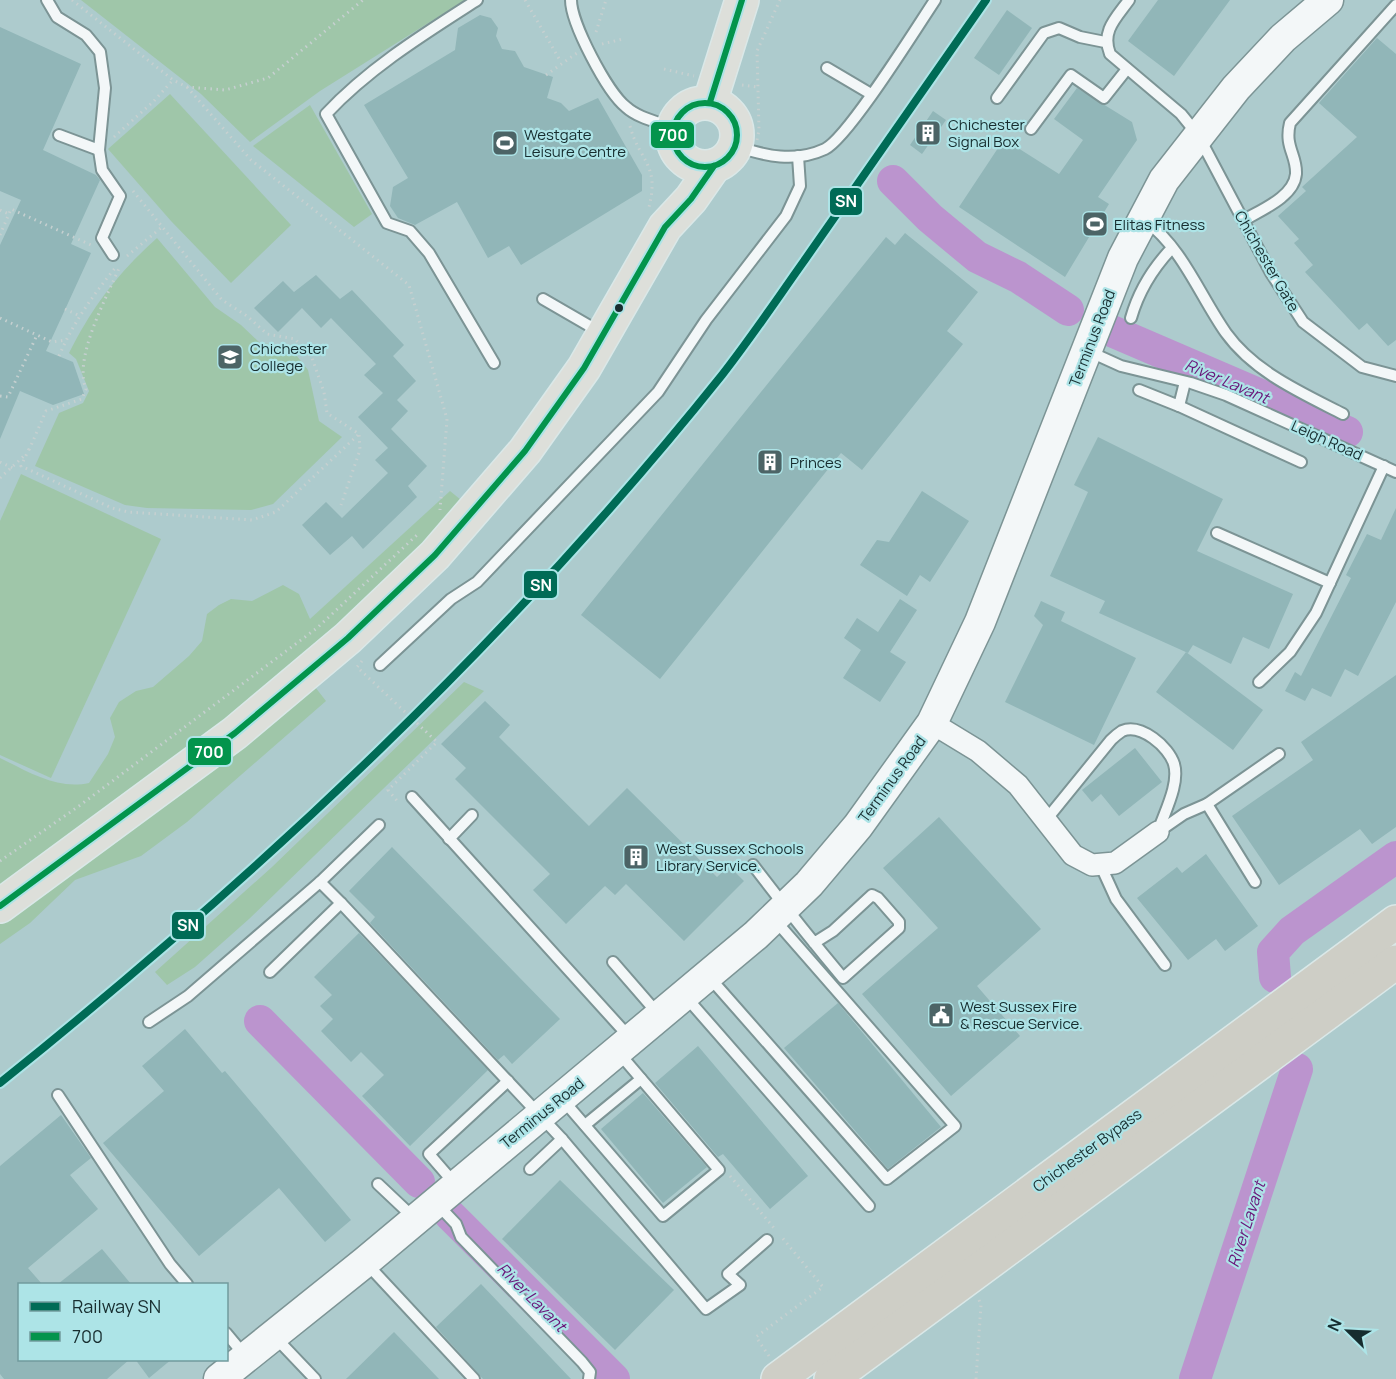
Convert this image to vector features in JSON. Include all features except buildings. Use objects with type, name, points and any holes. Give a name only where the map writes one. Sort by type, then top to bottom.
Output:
[{"type":"highway","name":"Chichester Bypass","points":[[778,1379],[1396,922]]},
{"type":"highway","points":[[831,1379],[1396,962]]},
{"type":"main road","points":[[710,102],[742,0]]},
{"type":"main road","points":[[0,906],[235,733],[348,638],[461,527],[525,451],[584,368],[604,335],[656,220],[683,111],[700,102],[719,105],[733,118],[737,136],[735,154],[692,199],[656,220]]},
{"type":"main road","points":[[677,142],[697,166],[735,154]]},
{"type":"street","name":"Terminus Road","points":[[219,1379],[365,1262],[434,1201],[708,975],[779,913],[858,826],[932,723],[980,622],[1123,258],[1164,180],[1236,88],[1283,38],[1328,0]]},
{"type":"street","points":[[932,723],[986,757],[1018,785],[1073,855],[1092,865],[1115,863],[1158,832]]},
{"type":"lane","points":[[47,0],[57,17],[86,34],[100,52],[105,88],[99,150],[102,170],[120,196],[102,238],[118,257]]},
{"type":"lane","points":[[477,0],[430,29],[352,86],[326,114],[387,223],[410,231],[429,253],[494,363]]},
{"type":"lane","points":[[571,0],[571,10],[583,39],[612,90],[626,107],[677,142]]},
{"type":"lane","points":[[735,154],[777,158],[798,156],[828,148],[871,94],[935,0]]},
{"type":"lane","points":[[997,98],[1044,33],[1059,28],[1080,37],[1105,42],[1109,29],[1129,0]]},
{"type":"lane","points":[[1244,220],[1290,190],[1296,174],[1287,137],[1290,123],[1396,5]]},
{"type":"lane","name":"Chichester Gate","points":[[1105,42],[1110,54],[1180,114],[1198,135],[1271,273],[1303,322],[1362,367],[1396,376]]},
{"type":"lane","points":[[827,68],[871,94]]},
{"type":"lane","points":[[1031,129],[1071,75],[1104,98],[1127,69]]},
{"type":"lane","points":[[59,135],[99,150]]},
{"type":"lane","points":[[381,665],[452,599],[477,582],[650,402],[706,321],[786,216],[800,186],[798,156]]},
{"type":"lane","points":[[1143,219],[1166,238],[1236,344],[1274,376],[1343,414]]},
{"type":"lane","points":[[1131,318],[1136,301],[1153,268],[1172,248]]},
{"type":"lane","points":[[543,299],[604,335]]},
{"type":"lane","name":"Leigh Road","points":[[1088,351],[1121,366],[1226,395],[1396,472]]},
{"type":"lane","points":[[1179,406],[1185,382]]},
{"type":"lane","points":[[1139,390],[1301,462]]},
{"type":"lane","points":[[1259,682],[1290,652],[1316,613],[1384,466]]},
{"type":"lane","points":[[1217,533],[1330,583]]},
{"type":"lane","points":[[1046,820],[1111,740],[1123,731],[1135,730],[1163,747],[1174,764],[1174,784],[1158,832]]},
{"type":"lane","points":[[1158,832],[1184,814],[1208,804],[1280,754]]},
{"type":"lane","points":[[320,882],[508,1081],[585,1125],[663,1216],[719,1170],[641,1079],[624,1045],[412,797]]},
{"type":"lane","points":[[1208,804],[1255,882]]},
{"type":"lane","points":[[449,839],[472,815]]},
{"type":"lane","points":[[148,1022],[188,996],[320,882],[379,825]]},
{"type":"lane","points":[[1100,864],[1116,899],[1165,965]]},
{"type":"lane","points":[[708,975],[887,1179],[955,1126],[779,913],[753,865]]},
{"type":"lane","points":[[779,913],[814,943],[843,978],[899,928],[896,917],[872,896],[833,931],[814,943]]},
{"type":"lane","points":[[270,972],[341,903]]},
{"type":"lane","points":[[613,962],[659,1016]]},
{"type":"lane","points":[[684,995],[868,1206]]},
{"type":"lane","points":[[585,1125],[641,1079]]},
{"type":"lane","points":[[434,1201],[429,1154],[508,1081]]},
{"type":"lane","points":[[58,1095],[170,1264],[186,1283]]},
{"type":"lane","points":[[550,1106],[562,1139],[706,1309],[740,1285],[728,1274],[767,1240]]},
{"type":"lane","points":[[530,1169],[562,1139]]},
{"type":"lane","points":[[378,1184],[434,1201],[456,1224],[461,1238],[582,1362],[590,1372],[589,1379]]},
{"type":"lane","points":[[365,1262],[474,1379]]},
{"type":"lane","points":[[228,1335],[247,1357]]},
{"type":"lane","points":[[273,1335],[315,1379]]},
{"type":"path","points":[[72,0],[173,80],[187,87],[225,90],[268,78],[363,0]]},
{"type":"path","points":[[525,0],[561,62]]},
{"type":"path","points":[[595,34],[606,0]]},
{"type":"path","points":[[735,154],[759,130],[757,51],[780,0]]},
{"type":"path","points":[[112,139],[153,102],[173,80]]},
{"type":"path","points":[[187,87],[251,160],[409,285],[447,419],[440,514],[448,505]]},
{"type":"path","points":[[626,107],[637,145],[649,163],[656,220]]},
{"type":"path","points":[[130,187],[222,300],[247,316],[267,334],[295,339],[312,358],[324,392],[327,413],[358,434],[360,450],[341,505]]},
{"type":"path","points":[[0,235],[11,209],[118,257]]},
{"type":"path","points":[[0,210],[9,214]]},
{"type":"path","points":[[59,356],[80,316],[118,257],[162,227]]},
{"type":"path","points":[[118,257],[88,345],[82,380],[86,389],[82,399],[46,411],[21,466],[112,508],[140,514],[252,520],[276,512],[358,434]]},
{"type":"path","points":[[65,309],[80,316]]},
{"type":"path","points":[[0,318],[52,342],[66,340]]},
{"type":"path","points":[[0,396],[9,397],[37,335]]},
{"type":"path","points":[[0,478],[13,468],[29,449]]},
{"type":"path","points":[[0,462],[13,468]]},
{"type":"path","points":[[0,861],[79,806],[317,628],[422,530]]},
{"type":"path","points":[[357,667],[437,742],[417,762]]},
{"type":"path","points":[[967,1278],[981,1305],[976,1379]]},
{"type":"green space","points":[[81,0],[465,0],[320,91],[250,142],[201,94]]},
{"type":"green space","points":[[170,94],[291,225],[231,283],[171,221],[108,149]]},
{"type":"green space","points":[[310,105],[372,214],[354,227],[253,146]]},
{"type":"green space","points":[[157,238],[215,307],[241,325],[260,343],[289,346],[308,370],[319,421],[342,437],[273,504],[251,510],[147,508],[125,505],[35,466],[59,413],[83,403],[89,391],[76,359],[69,353],[78,336],[107,291]]},
{"type":"green space","points":[[21,474],[161,539],[51,778],[0,755],[0,521]]},
{"type":"green space","points":[[450,491],[466,504],[343,631],[0,895],[0,758],[54,782],[77,785],[89,783],[108,754],[115,737],[110,718],[119,702],[136,691],[153,687],[189,656],[202,641],[207,614],[231,599],[252,601],[283,585],[299,594],[310,619]]},
{"type":"green space","points":[[464,682],[484,691],[249,919],[195,967],[167,985],[155,972],[272,867]]},
{"type":"green space","points":[[312,683],[326,701],[187,822],[141,856],[75,880],[30,923],[0,944],[0,917]]},
{"type":"waterway","name":"River Lavant","points":[[893,181],[930,218],[977,257],[1018,277],[1068,310]]},
{"type":"waterway","name":"River Lavant","points":[[1107,329],[1347,432]]},
{"type":"waterway","name":"River Lavant","points":[[1275,977],[1273,952],[1292,931],[1396,857]]},
{"type":"waterway","name":"River Lavant","points":[[260,1021],[419,1182]]},
{"type":"waterway","name":"River Lavant","points":[[1195,1379],[1297,1069]]},
{"type":"waterway","name":"River Lavant","points":[[450,1215],[614,1379]]},
{"type":"rail line","name":"SN","points":[[0,1083],[98,1003],[289,836],[470,660],[557,568],[641,473],[733,361],[986,0]]},
{"type":"transit line","name":"700","points":[[710,102],[742,0]]},
{"type":"transit line","name":"700","points":[[699,103],[711,103],[728,112],[735,123],[737,135],[735,147],[728,158],[711,167],[699,167],[687,162],[678,153],[673,141],[673,129],[678,117],[687,108],[699,103]]},
{"type":"transit line","name":"700","points":[[0,906],[235,733],[348,638],[435,555],[525,451],[584,368],[665,227],[691,199],[714,166]]},
{"type":"place","name":"Chichester Signal Box","points":[[928,133]]},
{"type":"place","name":"Westgate Leisure Centre","points":[[505,143]]},
{"type":"place","name":"Elitas Fitness","points":[[1095,224]]},
{"type":"place","name":"Chichester College","points":[[230,357]]},
{"type":"place","name":"Princes","points":[[770,462]]},
{"type":"place","name":"West Sussex Schools Library Service.","points":[[636,857]]},
{"type":"place","name":"West Sussex Fire & Rescue Service.","points":[[941,1015]]}]
